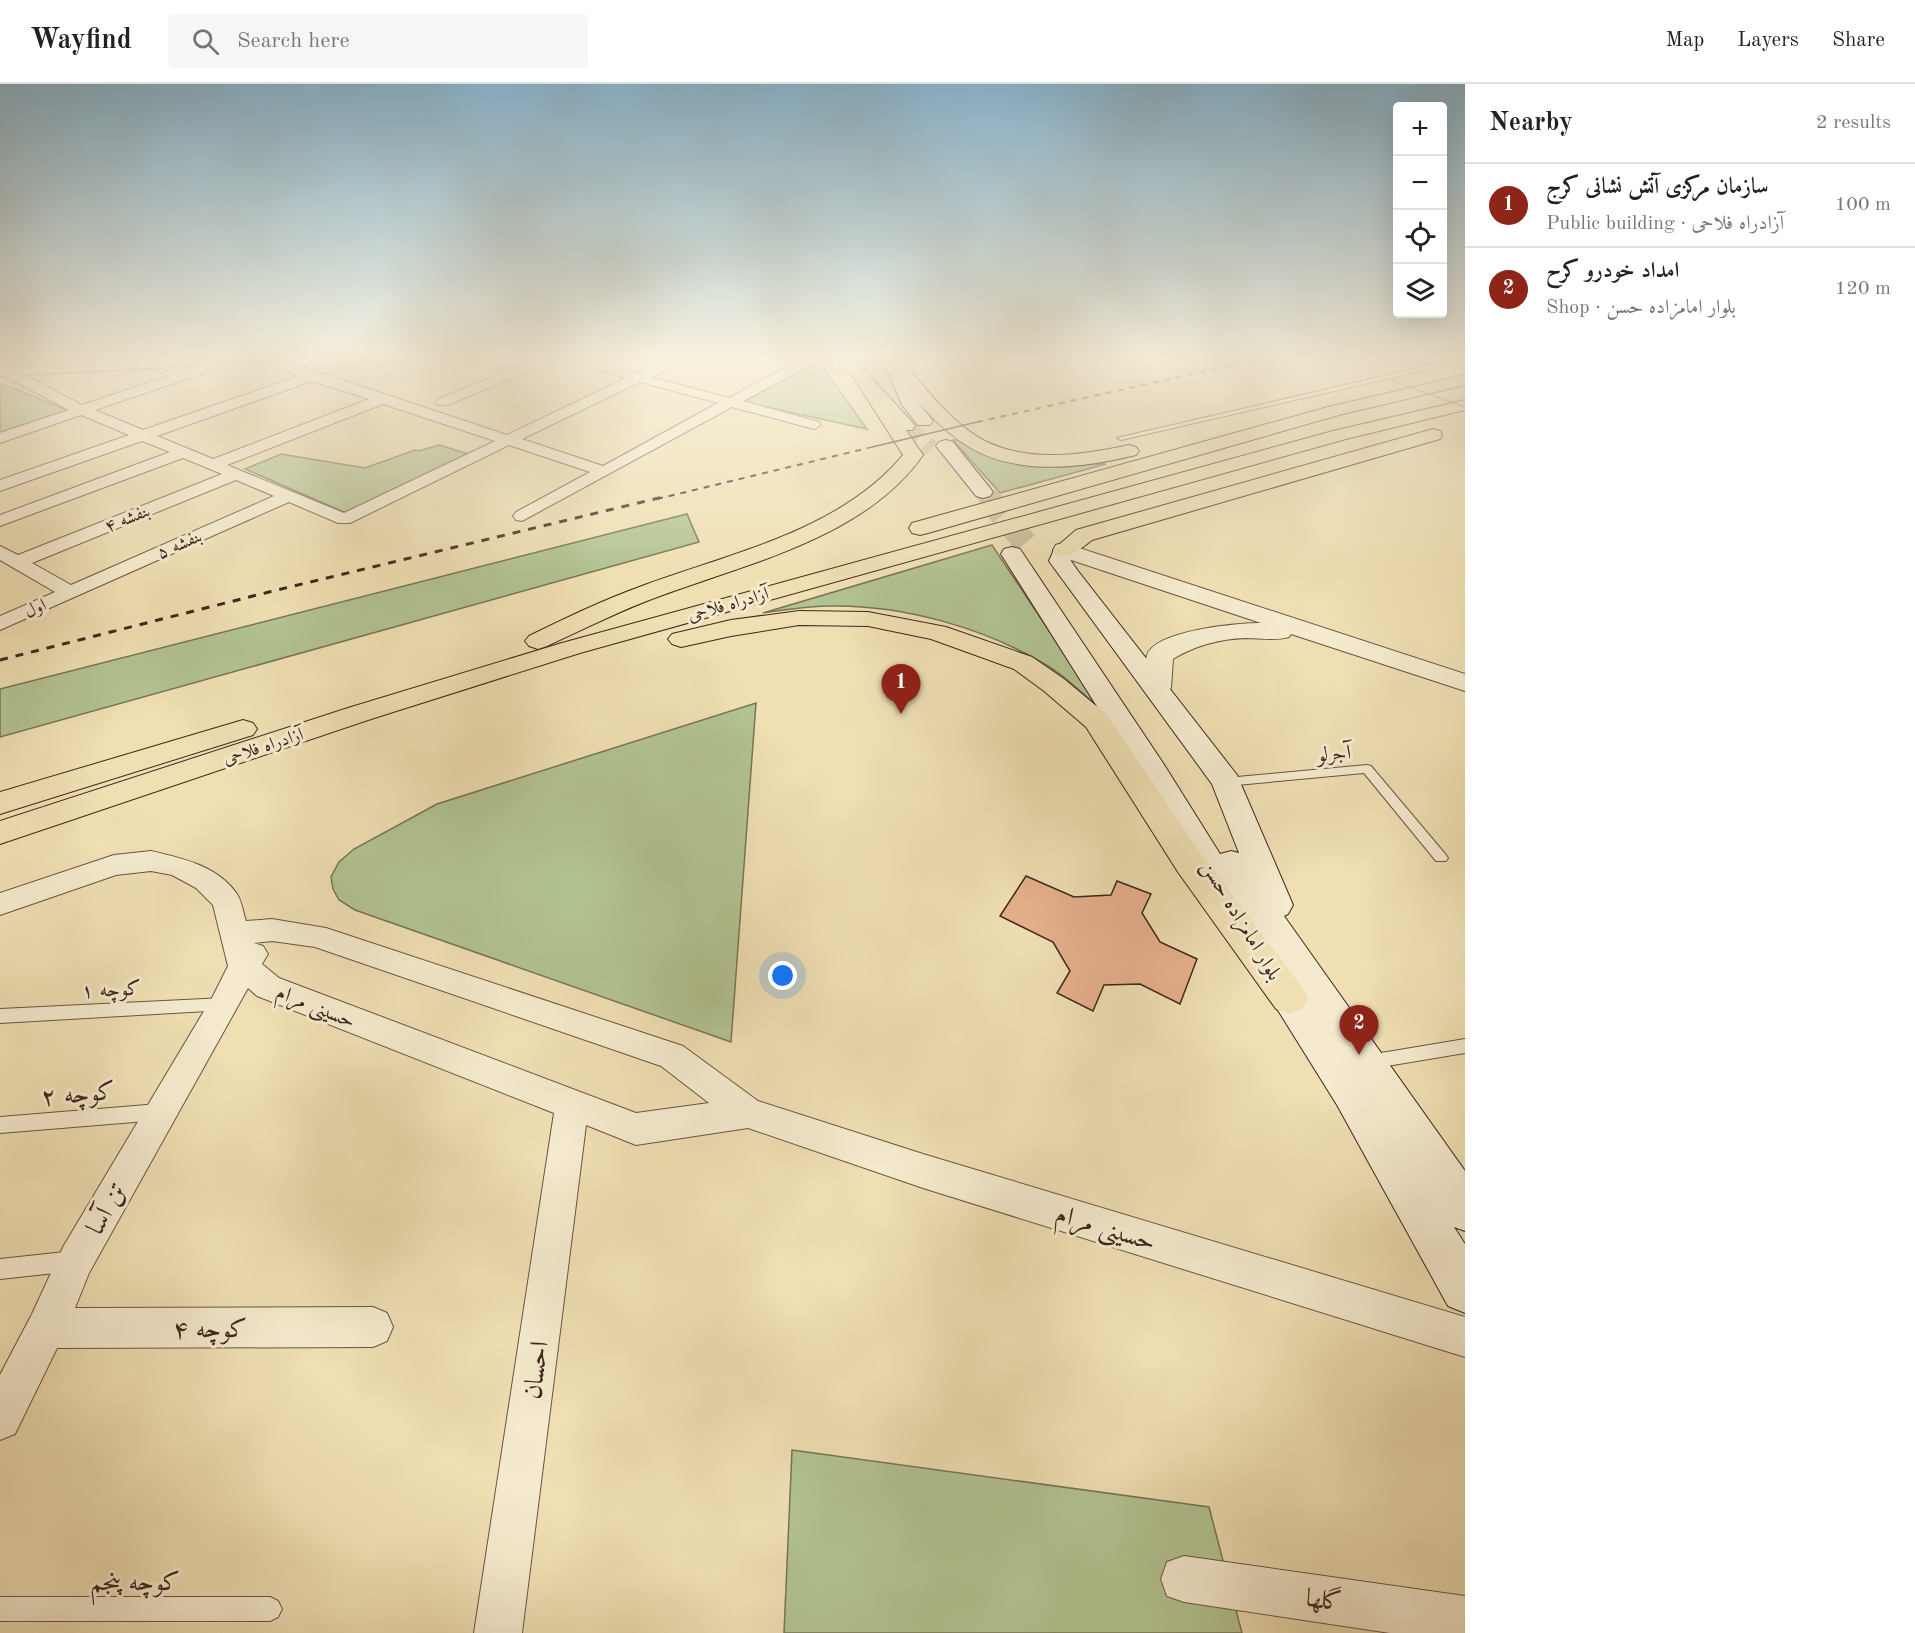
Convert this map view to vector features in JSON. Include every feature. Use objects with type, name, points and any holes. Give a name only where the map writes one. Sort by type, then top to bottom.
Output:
[{"type":"highway","points":[[536,642],[647,592],[785,543],[847,513],[903,472],[913,456],[897,429]]},
{"type":"highway","points":[[958,429],[962,434],[1000,454],[1032,460],[1112,455],[1215,429]]},
{"type":"highway","name":"آزادراه فلاحی","points":[[0,803],[884,538],[1269,429]]},
{"type":"highway","name":"آزادراه فلاحی","points":[[0,833],[358,714],[571,648],[1365,429]]},
{"type":"highway","points":[[1036,552],[1110,527],[1453,429]]},
{"type":"highway","points":[[358,714],[480,691],[731,628],[800,618],[868,619],[937,632],[1023,663],[1054,685],[1097,721],[1190,864],[1289,998]]},
{"type":"main road","points":[[938,448],[976,492]]},
{"type":"main road","points":[[1036,552],[1194,615],[1249,630],[1315,634]]},
{"type":"main road","points":[[1036,552],[1060,561],[1226,783],[1276,904],[1293,957]]},
{"type":"main road","name":"بلوار امامزاده حسن","points":[[1036,552],[1122,705],[1465,1209]]},
{"type":"main road","name":"بلوار امامزاده حسن","points":[[1036,552],[1152,770],[1289,998],[1351,1092],[1465,1289]]},
{"type":"main road","points":[[1194,615],[1315,634],[1465,683]]},
{"type":"main road","points":[[1157,688],[1161,655],[1179,643],[1194,615]]},
{"type":"street","points":[[0,438],[25,429]]},
{"type":"street","points":[[129,429],[344,519],[531,429]]},
{"type":"street","points":[[0,486],[159,429]]},
{"type":"street","points":[[214,464],[304,429]]},
{"type":"street","points":[[472,429],[603,471]]},
{"type":"street","points":[[522,516],[679,429]]},
{"type":"street","points":[[0,521],[184,452]]},
{"type":"street","name":"بنفشه ۴","points":[[17,562],[237,474]]},
{"type":"street","name":"بنفشه ۵","points":[[70,593],[289,496]]},
{"type":"street","points":[[0,552],[70,593]]},
{"type":"street","name":"اول","points":[[0,624],[70,593]]},
{"type":"street","points":[[0,904],[114,865],[151,861],[179,867],[206,881],[226,900],[243,966]]},
{"type":"street","name":"حسینی مرام","points":[[234,933],[272,930],[316,936],[672,1056],[748,1113],[934,1175],[1465,1337]]},
{"type":"street","name":"تن آسا","points":[[0,1419],[46,1328],[76,1260],[225,1004],[243,966],[272,930]]},
{"type":"street","name":"حسینی مرام","points":[[243,966],[268,987],[636,1129],[748,1113]]},
{"type":"street","name":"احسان","points":[[498,1633],[572,1106]]},
{"type":"street","name":"کوچه ۴","points":[[46,1328],[373,1327]]},
{"type":"street","name":"گلها","points":[[1184,1579],[1465,1620]]},
{"type":"lane","points":[[1121,438],[1159,429]]},
{"type":"lane","name":"آجرلو","points":[[1226,783],[1367,769],[1441,858]]},
{"type":"lane","name":"کوچه ۱","points":[[0,1016],[225,1004]]},
{"type":"lane","points":[[1364,1063],[1465,1046]]},
{"type":"lane","name":"کوچه ۲","points":[[0,1125],[161,1112]]},
{"type":"lane","points":[[0,1269],[76,1260]]},
{"type":"lane","name":"کوچه پنجم","points":[[0,1609],[270,1609]]},
{"type":"green space","points":[[953,440],[961,440],[1055,464],[1106,464],[1000,493]]},
{"type":"green space","points":[[439,445],[468,454],[346,513],[245,469],[281,454],[365,468],[415,450]]},
{"type":"green space","points":[[687,514],[699,542],[0,737],[0,689]]},
{"type":"green space","points":[[992,545],[1101,709],[1069,681],[1024,652],[998,640],[943,621],[859,607],[814,607],[763,613]]},
{"type":"green space","points":[[756,703],[731,1042],[355,910],[339,900],[333,889],[331,877],[339,862],[354,849],[437,804]]},
{"type":"green space","points":[[792,1450],[1209,1507],[1242,1633],[784,1633]]},
{"type":"building","points":[[1026,876],[1074,897],[1111,895],[1117,881],[1151,894],[1142,913],[1160,942],[1197,959],[1180,1004],[1140,984],[1104,985],[1093,1011],[1057,993],[1070,971],[1053,942],[1000,916]]},
{"type":"tunnel","points":[[910,429],[931,449]]},
{"type":"tunnel","points":[[983,492],[989,499]]},
{"type":"tunnel","points":[[987,497],[1033,552]]},
{"type":"tram line","points":[[868,448],[946,429]]},
{"type":"railway","points":[[657,499],[868,448]]},
{"type":"railway","points":[[0,660],[269,592],[663,497]]},
{"type":"place","name":"سازمان مرکزی آتش نشانی کرج","points":[[901,714]]},
{"type":"place","name":"امداد خودرو کرح","points":[[1359,1055]]}]
